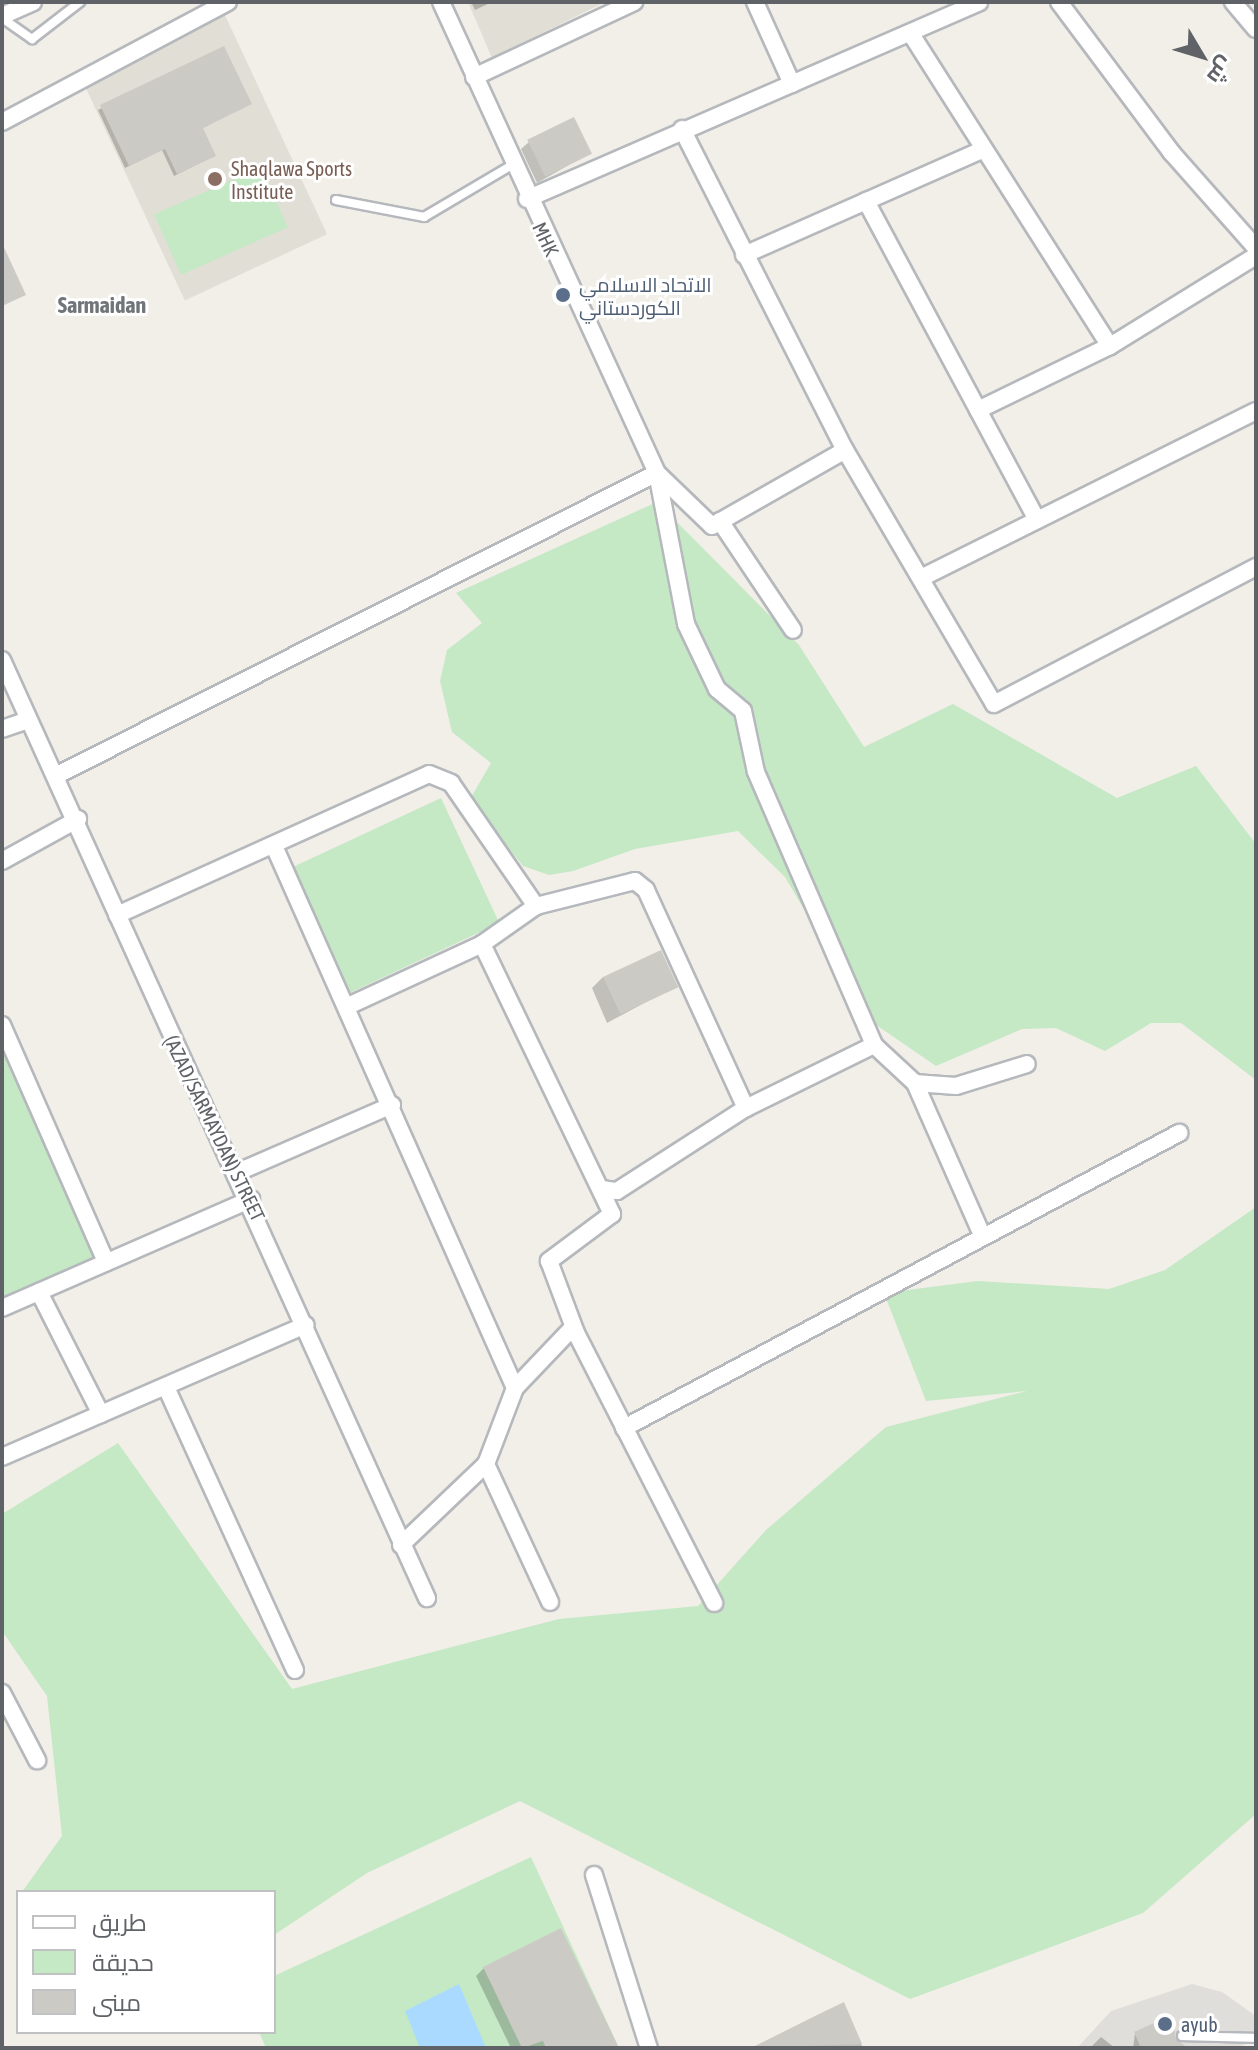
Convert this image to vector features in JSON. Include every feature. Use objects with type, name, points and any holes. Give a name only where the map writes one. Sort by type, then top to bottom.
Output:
[{"type":"street","points":[[2,17],[33,2]]},
{"type":"street","points":[[2,122],[228,2]]},
{"type":"street","name":"MHK","points":[[441,2],[527,199],[657,473]]},
{"type":"street","points":[[755,2],[792,84]]},
{"type":"street","points":[[527,199],[979,2]]},
{"type":"street","points":[[1059,2],[1172,153],[1256,248]]},
{"type":"street","points":[[1233,2],[1256,29]]},
{"type":"street","points":[[474,77],[625,4]]},
{"type":"street","points":[[911,34],[1110,346]]},
{"type":"street","points":[[682,129],[845,450],[923,577],[994,704],[1256,567]]},
{"type":"street","points":[[744,255],[984,149]]},
{"type":"street","points":[[866,201],[1037,520]]},
{"type":"street","points":[[978,410],[1110,346],[1256,256]]},
{"type":"street","points":[[923,577],[1256,411]]},
{"type":"street","points":[[657,473],[712,526],[845,450]]},
{"type":"street","points":[[59,774],[657,473]]},
{"type":"street","points":[[657,473],[686,624],[717,689],[743,711],[756,772],[874,1045],[915,1083],[983,1237]]},
{"type":"street","points":[[720,521],[793,630]]},
{"type":"street","name":"(AZAD/SARMAYDAN) STREET","points":[[2,660],[28,720],[59,774],[187,1076],[251,1199],[427,1598]]},
{"type":"street","points":[[2,729],[28,720]]},
{"type":"street","points":[[117,915],[429,774],[451,783],[536,906]]},
{"type":"street","points":[[2,861],[78,819]]},
{"type":"street","points":[[274,846],[348,1006],[515,1388]]},
{"type":"street","points":[[348,1006],[482,944],[536,906],[617,882],[646,890],[746,1108]]},
{"type":"street","points":[[482,944],[602,1189],[610,1221],[549,1261],[576,1333]]},
{"type":"street","points":[[3,1028],[106,1262]]},
{"type":"street","points":[[602,1189],[617,1191],[746,1108],[874,1045]]},
{"type":"street","points":[[915,1083],[956,1086],[1027,1064]]},
{"type":"street","points":[[238,1172],[392,1105]]},
{"type":"street","points":[[624,1428],[1179,1133]]},
{"type":"street","points":[[2,1308],[251,1199]]},
{"type":"street","points":[[39,1292],[101,1414]]},
{"type":"street","points":[[2,1457],[306,1325]]},
{"type":"street","points":[[401,1545],[486,1464],[515,1388],[573,1327],[714,1603]]},
{"type":"street","points":[[166,1387],[295,1670]]},
{"type":"street","points":[[486,1464],[550,1602]]},
{"type":"street","points":[[2,1693],[37,1760]]},
{"type":"street","points":[[594,1875],[649,2048]]},
{"type":"lane","points":[[2,17],[32,39],[80,2]]},
{"type":"lane","points":[[336,200],[424,217],[512,165]]},
{"type":"lane","points":[[1182,2036],[1256,2038]]},
{"type":"shaded area","points":[[468,2],[605,2],[492,58]]},
{"type":"shaded area","name":"Shaqlawa Sports Institute","points":[[224,13],[327,234],[185,300],[82,79]]},
{"type":"shaded area","points":[[1192,1984],[1222,1992],[1256,2016],[1256,2039],[1238,2048],[1077,2048],[1111,2011]]},
{"type":"green space","points":[[261,167],[288,227],[181,275],[154,215]]},
{"type":"green space","points":[[657,502],[799,645],[864,747],[953,704],[1117,798],[1196,766],[1256,844],[1256,1080],[1181,1023],[1151,1023],[1105,1051],[1056,1028],[1022,1029],[936,1066],[869,1020],[785,877],[738,831],[635,849],[573,871],[549,875],[523,866],[470,799],[491,763],[452,732],[440,681],[447,650],[482,623],[456,593]]},
{"type":"green space","points":[[441,798],[499,923],[351,992],[292,867]]},
{"type":"green space","points":[[2,1030],[106,1262],[2,1308]]},
{"type":"green space","points":[[1256,1207],[1256,1814],[1143,1913],[910,1999],[520,1801],[367,1873],[276,1934],[276,1890],[23,1890],[62,1836],[47,1696],[2,1631],[2,1514],[118,1443],[292,1689],[559,1619],[698,1606],[766,1530],[886,1427],[1027,1391],[926,1401],[884,1293],[978,1281],[1109,1289],[1165,1270]]},
{"type":"green space","points":[[531,1857],[619,2048],[266,2048],[260,2034],[276,2034],[276,1975]]},
{"type":"water","points":[[459,1984],[486,2048],[420,2048],[405,2011]]},
{"type":"building","points":[[224,46],[252,104],[203,128],[216,156],[177,174],[165,149],[129,166],[100,105]]},
{"type":"building","points":[[574,117],[592,154],[545,177],[527,140]]},
{"type":"building","points":[[2,243],[26,295],[2,306]]},
{"type":"building","points":[[661,950],[678,987],[620,1014],[603,977]]},
{"type":"building","points":[[561,1928],[619,2048],[546,2048],[543,2041],[522,2048],[483,1967]]},
{"type":"building","points":[[844,2002],[862,2044],[751,2048],[813,2017]]},
{"type":"building","name":"ayub","points":[[1172,2015],[1176,2039],[1188,2048],[1141,2048],[1134,2032]]},
{"type":"place","name":"Shaqlawa Sports Institute","points":[[215,179]]},
{"type":"place","name":"الاتحاد الاسلامي الكوردستاني","points":[[563,295]]},
{"type":"place","name":"ayub","points":[[1165,2024]]},
{"type":"district","name":"Sarmaidan","points":[[102,306]]}]
